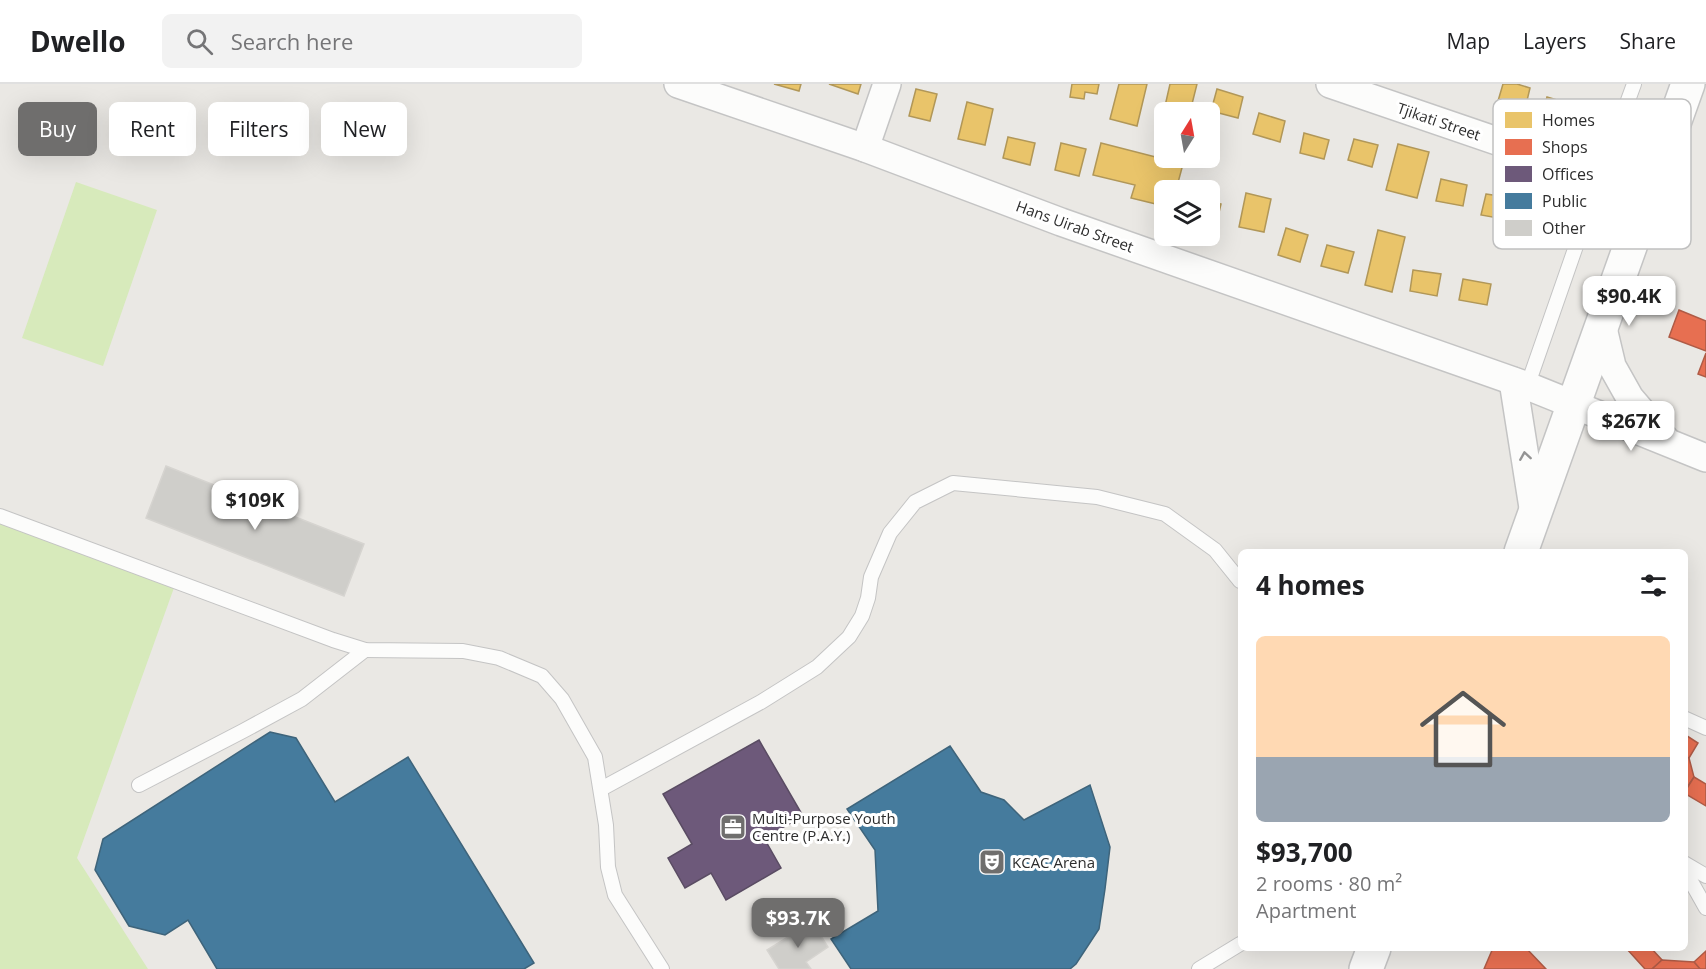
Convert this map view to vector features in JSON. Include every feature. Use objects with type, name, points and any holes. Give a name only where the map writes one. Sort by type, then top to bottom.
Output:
[{"type":"street","name":"Hans Uirab Street","points":[[678,84],[865,148],[1072,226],[1520,384],[1706,458]]},
{"type":"street","points":[[865,148],[887,84]]},
{"type":"street","name":"Tjikati Street","points":[[1330,84],[1493,140]]},
{"type":"street","points":[[1683,99],[1688,84]]},
{"type":"street","points":[[1522,549],[1629,249]]},
{"type":"street","points":[[1602,324],[1612,366],[1630,398],[1667,443]]},
{"type":"street","points":[[1520,384],[1534,514]]},
{"type":"street","points":[[1366,969],[1373,951]]},
{"type":"lane","points":[[1629,99],[1634,84]]},
{"type":"lane","points":[[1520,384],[1572,249]]},
{"type":"lane","points":[[601,789],[761,702],[817,667],[849,637],[862,616],[871,577],[890,533],[915,502],[953,483],[1097,498],[1165,514],[1215,550],[1238,579]]},
{"type":"lane","points":[[0,516],[365,650],[463,651],[499,658],[542,676],[562,699],[595,757],[601,789],[608,867],[615,895],[662,969]]},
{"type":"lane","points":[[139,784],[302,699],[365,650]]},
{"type":"lane","points":[[1688,720],[1706,728]]},
{"type":"lane","points":[[1688,865],[1706,876]]},
{"type":"lane","points":[[1688,875],[1706,908]]},
{"type":"lane","points":[[1199,969],[1238,945]]},
{"type":"green space","points":[[76,182],[157,210],[103,366],[22,338]]},
{"type":"green space","points":[[0,520],[175,585],[77,858],[148,969],[0,969]]},
{"type":"building: Homes","points":[[774,84],[801,84],[799,91]]},
{"type":"building: Homes","points":[[829,84],[861,84],[858,94]]},
{"type":"building: Homes","points":[[1072,84],[1099,84],[1097,94],[1085,92],[1084,99],[1070,97]]},
{"type":"building: Homes","points":[[1119,84],[1147,84],[1137,126],[1110,119]]},
{"type":"building: Homes","points":[[1170,84],[1197,84],[1192,102],[1166,102]]},
{"type":"building: Homes","points":[[1503,84],[1517,84],[1530,88],[1527,99],[1499,99]]},
{"type":"building: Homes","points":[[916,89],[937,94],[930,121],[909,116]]},
{"type":"building: Homes","points":[[1217,89],[1243,97],[1238,118],[1220,113],[1220,102],[1213,102]]},
{"type":"building: Homes","points":[[967,102],[993,109],[985,145],[958,139]]},
{"type":"building: Homes","points":[[1259,113],[1285,121],[1280,142],[1253,134]]},
{"type":"building: Homes","points":[[1304,133],[1329,140],[1324,159],[1300,153]]},
{"type":"building: Homes","points":[[1008,137],[1035,143],[1030,165],[1003,158]]},
{"type":"building: Homes","points":[[1354,139],[1378,145],[1372,167],[1348,160]]},
{"type":"building: Homes","points":[[1061,143],[1086,149],[1079,176],[1055,170]]},
{"type":"building: Homes","points":[[1101,143],[1154,157],[1154,168],[1182,168],[1179,180],[1154,180],[1154,204],[1131,198],[1135,185],[1093,175]]},
{"type":"building: Homes","points":[[1398,144],[1429,152],[1417,198],[1386,190]]},
{"type":"building: Homes","points":[[1441,179],[1467,185],[1463,206],[1436,201]]},
{"type":"building: Homes","points":[[1246,193],[1271,199],[1264,232],[1239,227]]},
{"type":"building: Homes","points":[[1486,194],[1493,195],[1493,217],[1481,215]]},
{"type":"building: Homes","points":[[1286,228],[1308,235],[1300,262],[1278,255]]},
{"type":"building: Homes","points":[[1378,230],[1405,237],[1392,292],[1365,285]]},
{"type":"building: Homes","points":[[1327,245],[1354,252],[1348,273],[1321,266]]},
{"type":"building: Homes","points":[[1413,270],[1441,274],[1437,296],[1410,291]]},
{"type":"building: Homes","points":[[1463,279],[1491,284],[1487,305],[1459,300]]},
{"type":"building: Shops","points":[[1679,310],[1706,321],[1706,351],[1669,337]]},
{"type":"building: Shops","points":[[1706,353],[1706,377],[1698,374]]},
{"type":"building: Shops","points":[[1688,737],[1698,743],[1688,758]]},
{"type":"building: Shops","points":[[1688,758],[1689,758],[1694,777],[1688,786]]},
{"type":"building: Shops","points":[[1694,777],[1706,784],[1706,806],[1688,795],[1688,787]]},
{"type":"building: Shops","points":[[1492,951],[1529,951],[1546,969],[1484,969]]},
{"type":"building: Shops","points":[[1629,951],[1654,951],[1662,960],[1652,969],[1645,969]]},
{"type":"building: Shops","points":[[1706,951],[1706,969],[1700,969],[1694,962]]},
{"type":"building: Shops","points":[[1662,960],[1694,962],[1700,969],[1652,969]]},
{"type":"building: Offices","name":"Multi-Purpose Youth Centre (P.A.Y.)","points":[[759,740],[803,816],[764,838],[781,868],[726,900],[711,873],[685,888],[668,858],[692,844],[663,794]]},
{"type":"building: Public","points":[[270,732],[296,738],[335,802],[408,757],[534,963],[524,969],[217,969],[188,920],[165,935],[129,926],[95,870],[103,839]]},
{"type":"building: Public","name":"KCAC Arena","points":[[950,746],[981,792],[1004,800],[1024,820],[1090,785],[1110,847],[1099,929],[1076,964],[1070,969],[851,969],[831,939],[878,911],[875,850],[847,809]]},
{"type":"building: Other","points":[[166,466],[364,544],[344,596],[146,518]]},
{"type":"building: Other","points":[[812,922],[828,947],[806,962],[811,969],[779,969],[767,950]]},
{"type":"place","name":"Multi-Purpose Youth Centre (P.A.Y.)","points":[[733,827]]},
{"type":"place","name":"KCAC Arena","points":[[992,862]]}]
